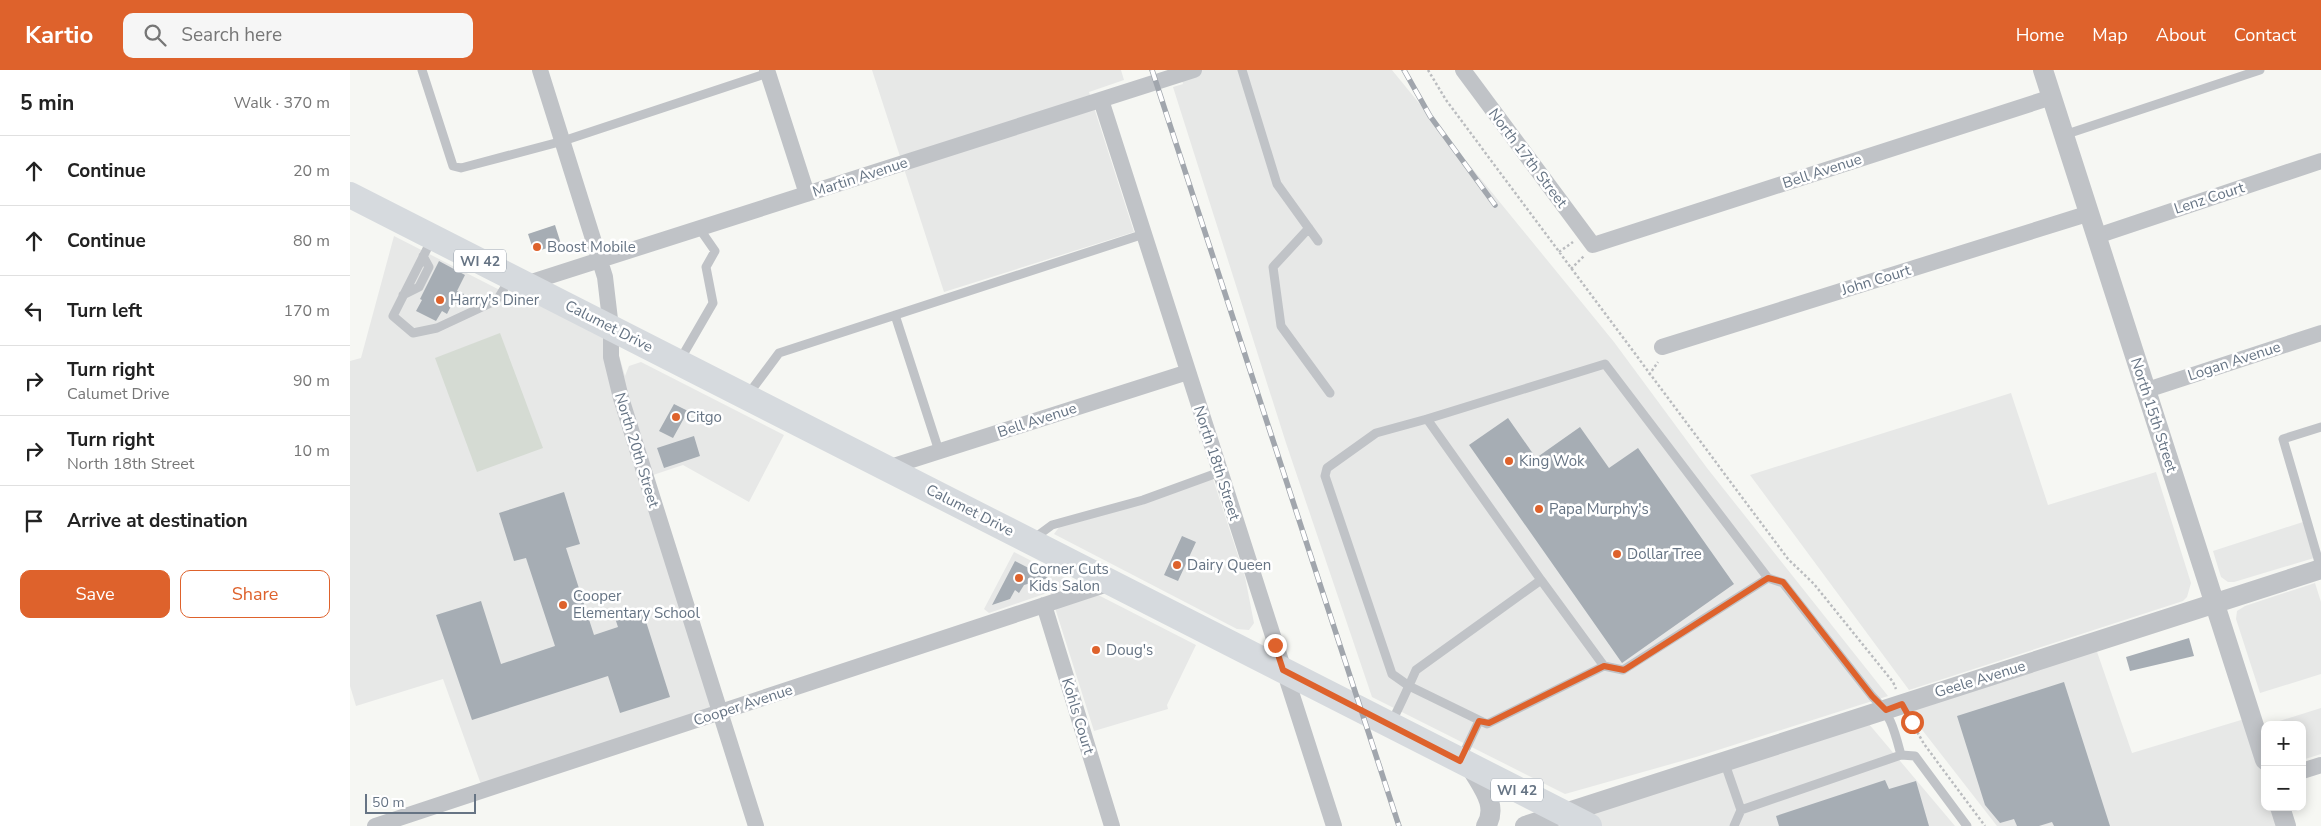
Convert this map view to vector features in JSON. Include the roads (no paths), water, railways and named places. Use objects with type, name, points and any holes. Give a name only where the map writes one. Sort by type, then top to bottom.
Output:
[{"type":"main road","name":"Calumet Drive","points":[[350,195],[428,247],[518,281],[1589,826]]},
{"type":"street","name":"North 20th Street","points":[[540,70],[601,260],[606,283],[611,328],[611,357],[621,398],[756,826]]},
{"type":"street","name":"Martin Avenue","points":[[518,281],[601,260],[1194,70]]},
{"type":"street","name":"North 17th Street","points":[[1463,70],[1593,245]]},
{"type":"street","name":"North 15th Street","points":[[2043,70],[2261,748]]},
{"type":"street","points":[[767,71],[807,194]]},
{"type":"street","name":"Bell Avenue","points":[[1593,245],[2052,98]]},
{"type":"street","name":"North 18th Street","points":[[1101,100],[1334,826]]},
{"type":"street","name":"Lenz Court","points":[[2097,236],[2321,161]]},
{"type":"street","name":"John Court","points":[[1662,347],[2090,213]]},
{"type":"street","name":"Logan Avenue","points":[[2146,390],[2321,333]]},
{"type":"street","name":"Bell Avenue","points":[[887,468],[1188,372]]},
{"type":"street","name":"Geele Avenue","points":[[1524,826],[2321,570]]},
{"type":"street","name":"Cooper Avenue","points":[[375,826],[1111,582]]},
{"type":"street","name":"Kohls Court","points":[[1044,605],[1112,826]]},
{"type":"street","points":[[1465,764],[1492,807],[1491,816],[1486,826]]},
{"type":"street","points":[[2306,770],[2321,765]]},
{"type":"street","points":[[2281,811],[2286,826]]},
{"type":"lane","points":[[422,70],[454,166],[461,168],[479,165],[563,141],[767,71]]},
{"type":"lane","points":[[1242,70],[1276,184],[1318,241]]},
{"type":"lane","points":[[2064,135],[2260,70]]},
{"type":"lane","points":[[679,362],[713,303],[706,267],[714,251],[699,228]]},
{"type":"lane","points":[[1309,228],[1273,267],[1281,326],[1330,393]]},
{"type":"lane","points":[[747,397],[779,352],[1144,234]]},
{"type":"lane","points":[[428,247],[393,316],[413,333],[437,328],[497,300],[518,281]]},
{"type":"lane","points":[[895,315],[939,451]]},
{"type":"lane","points":[[1768,578],[1624,670],[1604,666],[1489,723],[1479,721],[1409,686],[1392,674],[1325,472],[1327,468],[1376,433],[1605,364],[1768,578],[1783,582],[1872,696],[1894,707],[1894,727],[1901,755]]},
{"type":"lane","points":[[1427,419],[1604,666]]},
{"type":"lane","points":[[2321,427],[2284,439],[2321,570]]},
{"type":"lane","points":[[1030,541],[1052,525],[1143,500],[1220,472]]},
{"type":"lane","points":[[1390,726],[1416,670],[1541,580]]},
{"type":"lane","points":[[1465,764],[1479,721]]},
{"type":"lane","points":[[1741,810],[1901,755],[1915,756],[1967,826]]},
{"type":"lane","points":[[1724,761],[1741,810],[1734,826]]},
{"type":"railway","points":[[1152,70],[1399,826]]},
{"type":"railway","points":[[1404,70],[1430,116],[1495,205]]},
{"type":"place","name":"Boost Mobile","points":[[537,247]]},
{"type":"place","name":"Harry's Diner","points":[[440,300]]},
{"type":"place","name":"Citgo","points":[[676,417]]},
{"type":"place","name":"King Wok","points":[[1509,461]]},
{"type":"place","name":"Papa Murphy's","points":[[1539,509]]},
{"type":"place","name":"Dollar Tree","points":[[1617,554]]},
{"type":"place","name":"Dairy Queen","points":[[1177,565]]},
{"type":"place","name":"Corner Cuts Kids Salon","points":[[1019,578]]},
{"type":"place","name":"Cooper Elementary School","points":[[563,605]]},
{"type":"place","name":"Doug's","points":[[1096,650]]}]
